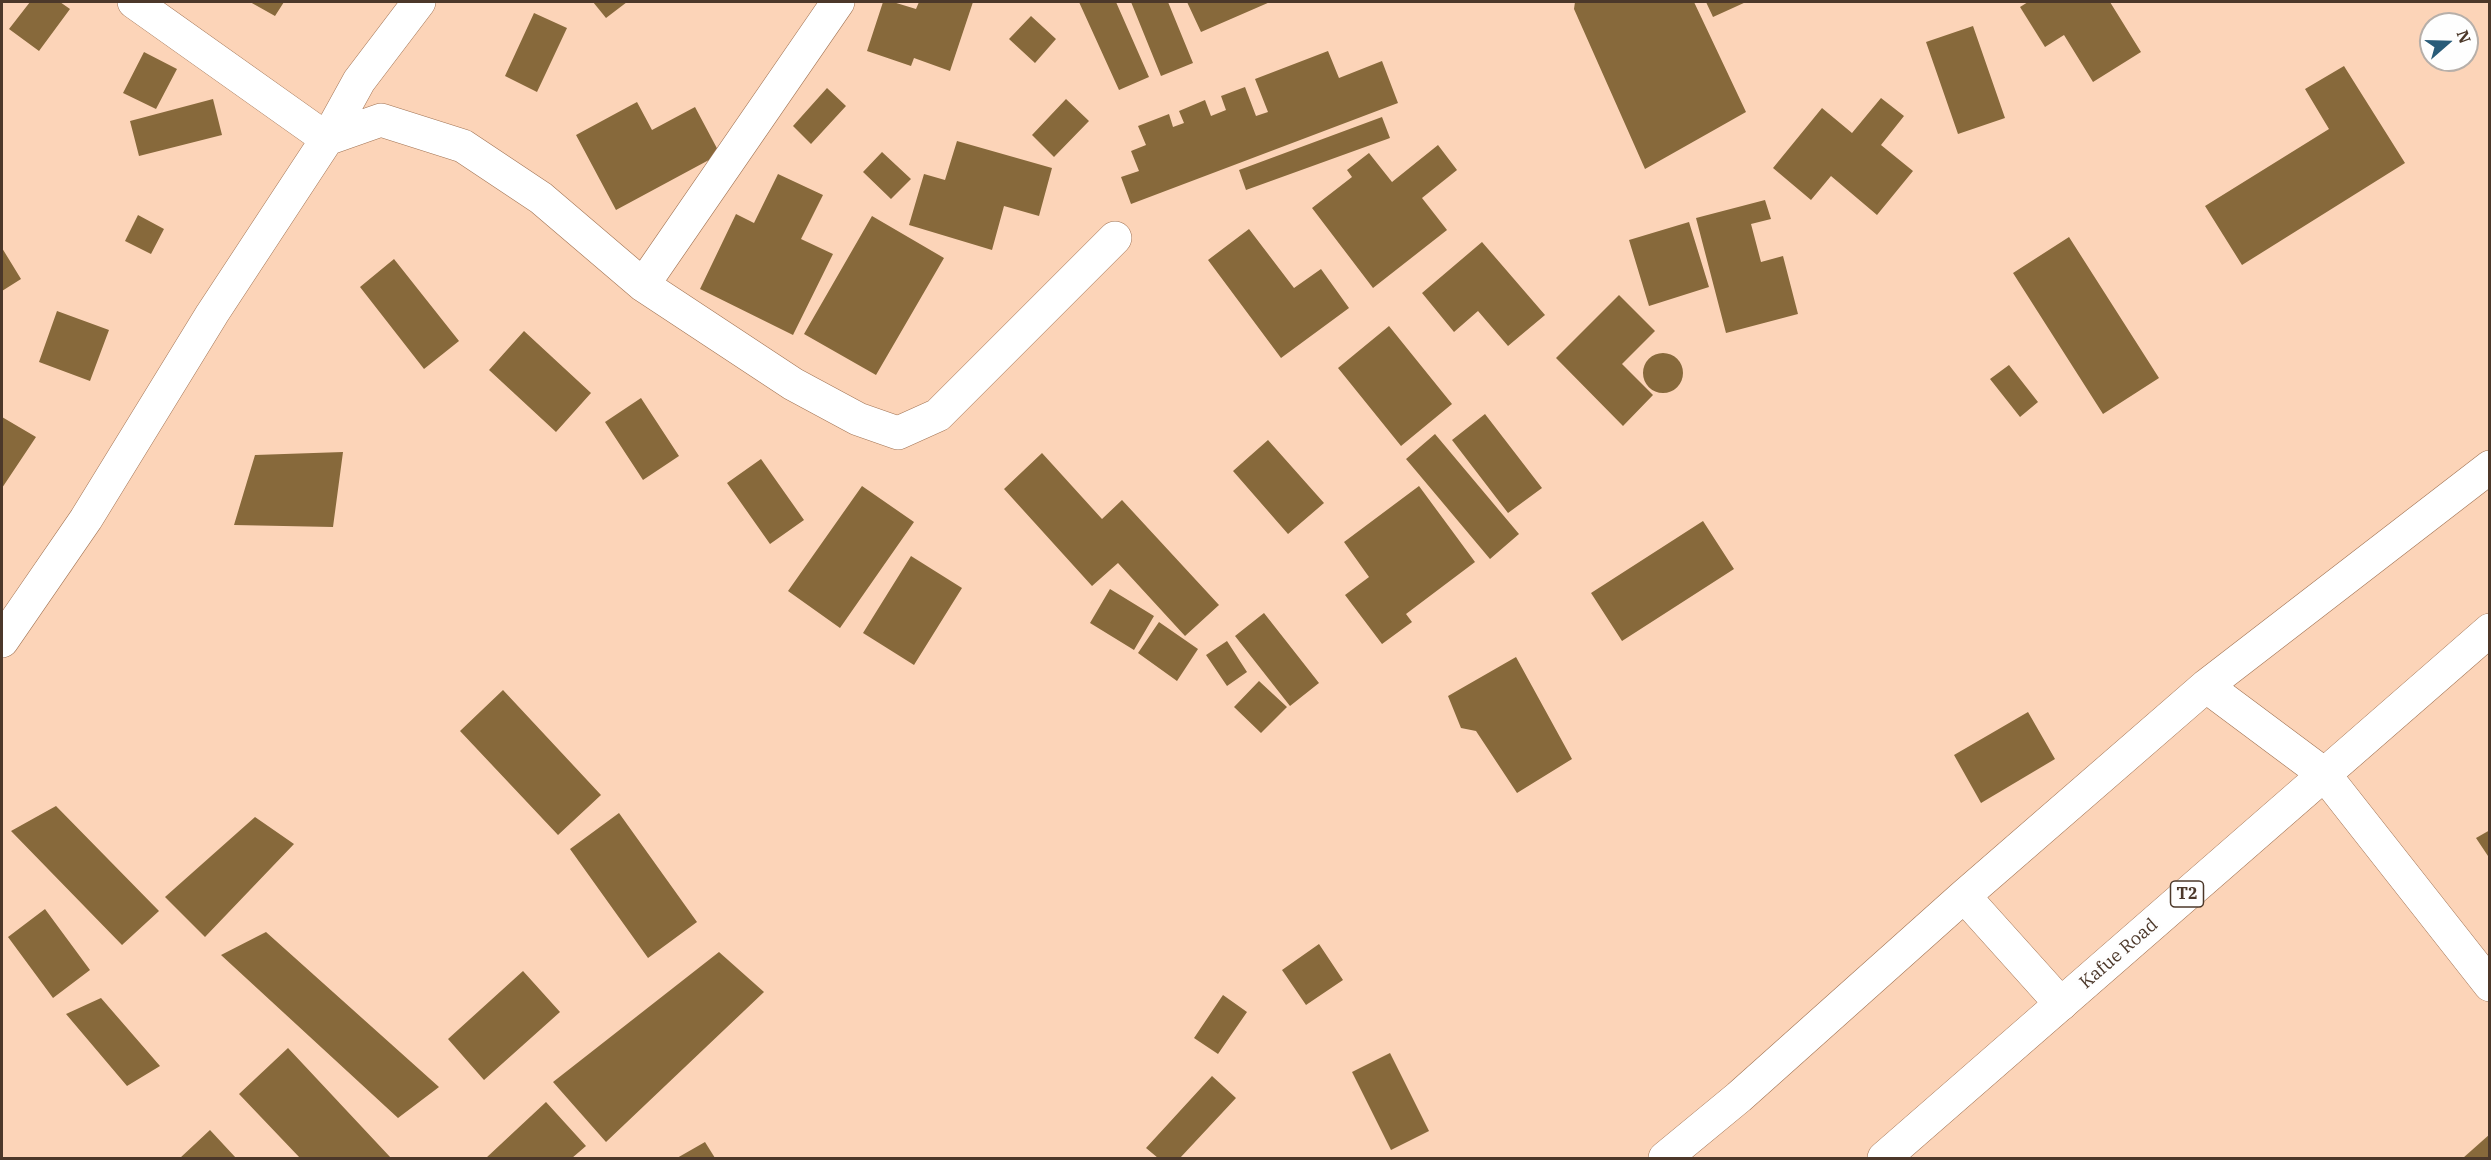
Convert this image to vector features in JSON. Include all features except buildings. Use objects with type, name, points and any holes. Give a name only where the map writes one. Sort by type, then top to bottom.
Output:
[{"type":"main road","points":[[134,2],[327,139]]},
{"type":"main road","points":[[2,641],[86,519],[212,314],[327,139],[359,81],[419,2]]},
{"type":"main road","points":[[643,285],[838,2]]},
{"type":"main road","points":[[327,139],[381,120],[463,146],[541,198],[643,285],[794,384],[858,419],[898,433],[938,415],[1115,238]]},
{"type":"main road","points":[[1665,1158],[1739,1097],[1964,896],[2206,686],[2490,467]]},
{"type":"main road","name":"Kafue Road","points":[[1884,1158],[2490,630]]},
{"type":"main road","points":[[2206,686],[2324,774],[2490,985]]},
{"type":"main road","points":[[1964,896],[2061,1004]]}]
